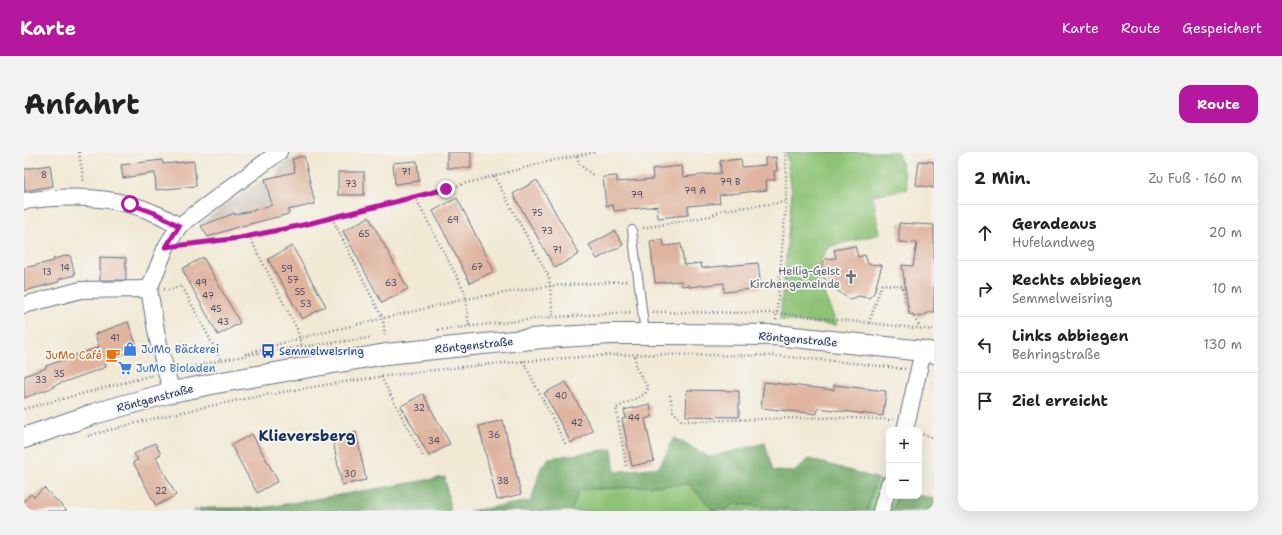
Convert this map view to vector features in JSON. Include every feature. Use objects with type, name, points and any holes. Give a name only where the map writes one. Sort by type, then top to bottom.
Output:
[{"type":"street","points":[[172,392],[157,336],[149,289],[166,247],[179,226],[279,152]]},
{"type":"street","points":[[24,202],[50,198],[86,197],[130,204],[155,213],[179,226]]},
{"type":"street","points":[[24,305],[81,290],[149,289]]},
{"type":"street","name":"Röntgenstraße","points":[[24,438],[97,413],[172,392],[273,372],[386,354],[542,338],[612,334],[776,335],[929,352]]},
{"type":"street","points":[[906,425],[918,371],[929,352]]},
{"type":"street","points":[[881,511],[886,494]]},
{"type":"lane","points":[[632,230],[645,334]]},
{"type":"path","points":[[79,152],[86,197]]},
{"type":"path","points":[[166,247],[249,236],[332,218],[546,162],[595,152]]},
{"type":"path","points":[[776,313],[786,202],[785,152]]},
{"type":"path","points":[[577,156],[580,165],[594,176]]},
{"type":"path","points":[[494,176],[549,276],[553,317]]},
{"type":"path","points":[[415,197],[465,292],[469,326]]},
{"type":"path","points":[[632,230],[710,216],[722,210],[786,202]]},
{"type":"path","points":[[332,218],[383,319],[385,336]]},
{"type":"path","points":[[249,236],[297,329],[302,347]]},
{"type":"path","points":[[230,359],[300,338],[466,299],[550,286],[638,280]]},
{"type":"path","points":[[869,323],[882,284],[903,286],[905,301],[920,328]]},
{"type":"path","points":[[169,290],[182,286],[221,360]]},
{"type":"path","points":[[88,436],[229,401],[381,377],[460,367],[523,362],[613,355],[774,356],[820,359],[918,371]]},
{"type":"path","points":[[626,466],[616,408],[645,394],[648,388],[636,368],[635,355]]},
{"type":"path","points":[[523,362],[566,445]]},
{"type":"path","points":[[381,377],[424,458]]},
{"type":"path","points":[[670,395],[673,411],[682,421],[857,417],[906,425]]},
{"type":"path","points":[[922,435],[934,438]]},
{"type":"shaded area","points":[[292,159],[303,207],[289,214],[277,170]]},
{"type":"shaded area","points":[[265,179],[272,205],[238,214],[231,205],[235,213],[201,226],[201,223],[229,202]]},
{"type":"green space","points":[[786,152],[898,152],[908,189],[873,195],[879,234],[828,247],[815,272],[837,325],[780,320],[792,192]]},
{"type":"green space","points":[[674,438],[710,457],[765,443],[773,471],[794,472],[809,459],[876,478],[867,511],[803,511],[735,504],[724,511],[714,511],[689,484],[579,490],[571,511],[469,511],[531,501],[541,467],[549,458],[612,449],[615,472],[659,467]]},
{"type":"green space","points":[[445,477],[450,511],[193,511],[202,508],[262,508]]},
{"type":"green space","points":[[876,478],[886,483],[886,499],[896,499],[893,511],[867,511]]},
{"type":"green space","points":[[689,484],[714,511],[571,511],[579,490]]},
{"type":"green space","points":[[922,496],[934,499],[934,511],[893,511],[896,499],[922,499]]},
{"type":"green space","points":[[735,504],[803,510],[803,511],[724,511]]},
{"type":"building","points":[[447,152],[471,152],[471,168],[447,168]]},
{"type":"building","points":[[304,156],[315,204],[288,210],[289,214],[234,228],[208,237],[201,226],[235,213],[235,215],[272,205],[265,179],[295,172],[292,159]]},
{"type":"building","points":[[776,157],[777,171],[774,171],[775,180],[766,180],[767,190],[719,195],[720,203],[688,206],[688,215],[658,218],[658,206],[614,211],[613,205],[606,206],[603,177],[617,176],[617,182],[653,179],[652,169],[682,166],[683,177],[721,173],[720,161],[741,159],[742,167],[765,165],[765,158]]},
{"type":"building","points":[[162,160],[163,164],[194,161],[196,186],[156,190],[155,173],[123,178],[121,165]]},
{"type":"building","points":[[417,161],[419,181],[395,184],[393,163]]},
{"type":"building","points":[[919,161],[934,162],[934,188],[916,185]]},
{"type":"building","points":[[50,165],[53,186],[24,191],[24,169]]},
{"type":"building","points":[[338,172],[364,172],[364,195],[338,195]]},
{"type":"building","points":[[537,180],[579,254],[555,268],[513,194]]},
{"type":"building","points":[[457,198],[494,271],[470,283],[433,211]]},
{"type":"building","points":[[369,217],[408,289],[382,303],[343,231]]},
{"type":"building","points":[[899,223],[934,225],[934,312],[930,312],[921,317],[909,314],[902,265],[913,266],[917,243],[899,242]]},
{"type":"building","points":[[615,231],[623,245],[597,259],[589,245]]},
{"type":"building","points":[[663,240],[664,246],[681,244],[684,265],[701,263],[702,268],[758,263],[761,288],[724,292],[724,283],[689,287],[689,285],[682,286],[681,281],[655,283],[650,241]]},
{"type":"building","points":[[292,246],[326,306],[302,319],[268,259]]},
{"type":"building","name":"Heilig-Geist Kirchengemeinde","points":[[855,246],[858,257],[865,255],[868,264],[882,265],[874,293],[869,298],[858,296],[850,300],[828,284],[819,272],[825,259],[836,258],[834,250]]},
{"type":"building","points":[[70,255],[75,275],[59,279],[59,282],[24,291],[24,268],[54,261],[53,259]]},
{"type":"building","points":[[100,257],[126,258],[126,280],[100,280]]},
{"type":"building","points":[[203,257],[240,323],[218,335],[182,269]]},
{"type":"building","points":[[128,322],[138,349],[104,361],[106,367],[24,398],[24,376],[46,368],[46,366],[99,347],[95,334]]},
{"type":"building","points":[[566,382],[593,431],[571,443],[544,393]]},
{"type":"building","points":[[764,382],[834,390],[834,385],[886,391],[883,416],[818,408],[817,414],[761,408]]},
{"type":"building","points":[[687,390],[739,391],[739,417],[686,416]]},
{"type":"building","points":[[423,394],[450,444],[429,456],[401,406]]},
{"type":"building","points":[[650,404],[652,417],[645,419],[654,461],[632,466],[622,419],[626,418],[624,410]]},
{"type":"building","points":[[503,420],[521,494],[497,500],[479,426]]},
{"type":"building","points":[[356,432],[366,480],[342,485],[332,436]]},
{"type":"building","points":[[252,434],[278,481],[257,493],[231,445]]},
{"type":"building","points":[[155,443],[161,454],[156,457],[176,495],[156,506],[133,462],[138,460],[134,454]]},
{"type":"building","points":[[44,488],[67,511],[24,511],[24,501],[31,494],[34,497]]},
{"type":"place","name":"Heilig-Geist Kirchengemeinde","points":[[851,277]]},
{"type":"place","name":"JuMo Bäckerei","points":[[130,349]]},
{"type":"place","name":"Semmelweisring","points":[[268,351]]},
{"type":"place","name":"JuMo Café","points":[[113,355]]},
{"type":"place","name":"JuMo Bioladen","points":[[125,368]]},
{"type":"district","name":"Klieversberg","points":[[307,436]]},
{"type":"route","points":[[130,204],[155,213],[179,226],[166,247],[240,238],[303,225],[446,189]]}]
